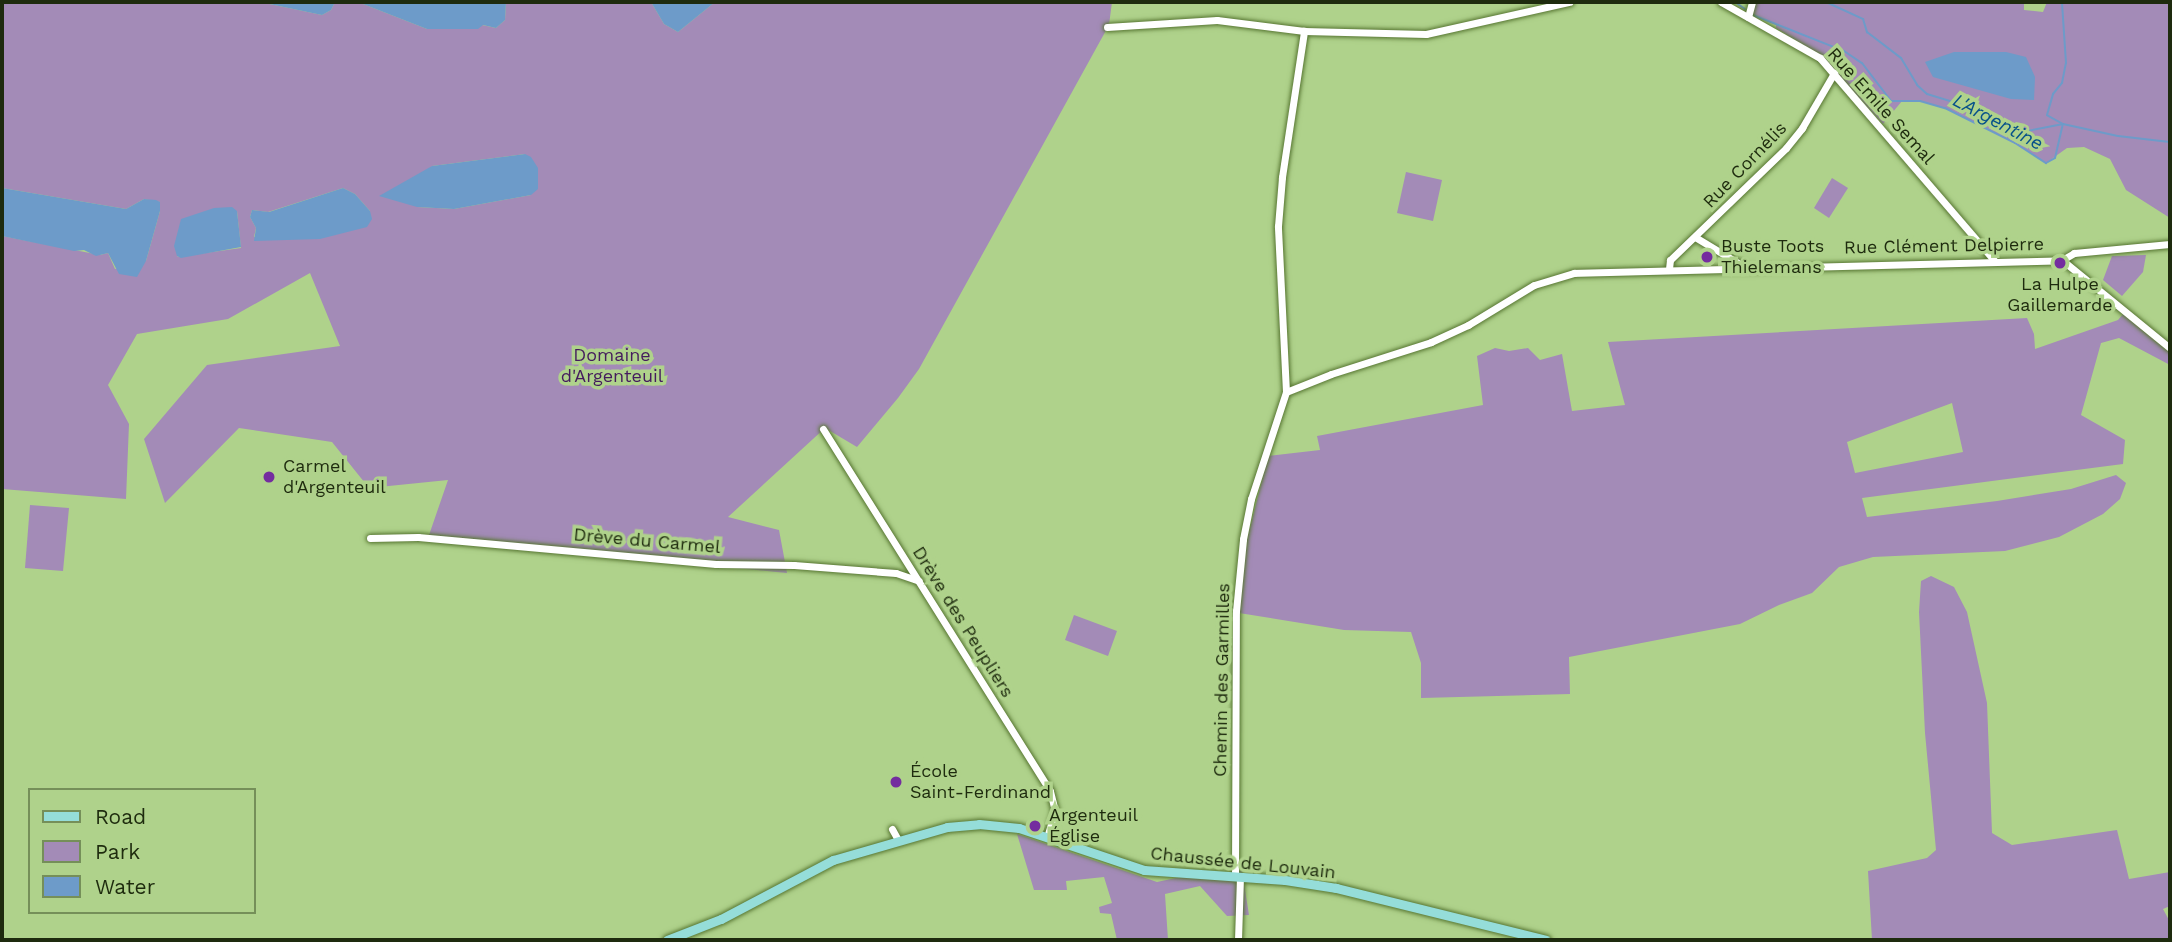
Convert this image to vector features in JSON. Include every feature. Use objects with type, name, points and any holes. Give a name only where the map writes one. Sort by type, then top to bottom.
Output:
[{"type":"main road","name":"Chaussée de Louvain","points":[[667,940],[721,919],[833,860],[947,827],[979,824],[1018,828],[1144,870],[1238,876],[1336,888],[1546,940]]},
{"type":"street","points":[[1107,27],[1217,20],[1304,31],[1426,34],[1569,2]]},
{"type":"street","name":"Rue Emile Semal","points":[[1721,2],[1809,50],[1834,73],[1994,260]]},
{"type":"street","points":[[1748,16],[1752,2]]},
{"type":"street","name":"Chemin des Garmilles","points":[[1238,940],[1236,611],[1242,539],[1258,474],[1286,392],[1279,289],[1279,215],[1304,31]]},
{"type":"street","name":"Rue Cornélis","points":[[1669,269],[1670,260],[1786,148],[1802,128],[1834,73]]},
{"type":"street","points":[[1695,237],[1744,267]]},
{"type":"street","name":"Rue Clément Delpierre","points":[[1286,392],[1451,333],[1515,295],[1555,278],[1590,271],[2062,260],[2074,253],[2170,244]]},
{"type":"street","points":[[2062,260],[2170,348]]},
{"type":"street","name":"Drève des Peupliers","points":[[823,429],[1052,796],[1055,815],[1047,838]]},
{"type":"street","name":"Drève du Carmel","points":[[370,538],[418,537],[716,564],[845,569],[896,573],[919,581]]},
{"type":"street","points":[[892,829],[898,840]]},
{"type":"green space","name":"Domaine d'Argenteuil","points":[[2,2],[260,2],[322,15],[331,10],[335,2],[358,2],[427,29],[482,25],[496,28],[505,20],[506,2],[651,2],[664,24],[678,32],[715,2],[1112,2],[1109,25],[919,369],[898,398],[857,447],[825,428],[728,517],[779,530],[787,573],[428,538],[448,480],[369,488],[332,442],[239,428],[165,503],[144,439],[207,365],[340,346],[310,273],[228,319],[137,334],[108,385],[129,424],[126,499],[2,489],[2,236],[100,255],[108,253],[115,269],[146,261],[160,202],[144,199],[126,209],[2,188]],"holes":[[[525,154],[531,195],[454,209],[417,207],[432,166]],[[343,188],[355,194],[370,211],[254,237],[256,228],[250,217],[252,210],[268,212]],[[237,211],[241,248],[177,257]]]},
{"type":"green space","points":[[1756,2],[2024,2],[2024,10],[2043,12],[2047,2],[2170,2],[2170,218],[2126,190],[2110,159],[2084,147],[2067,148],[2046,163],[2015,143],[1945,108],[1920,101],[1902,101],[1883,124],[1821,56],[1776,28],[1776,25],[1752,14]]},
{"type":"green space","points":[[1406,172],[1442,180],[1433,221],[1397,213]]},
{"type":"green space","points":[[1832,178],[1848,188],[1829,218],[1814,208]]},
{"type":"green space","points":[[2146,255],[2143,272],[2122,296],[2103,280],[2112,256]]},
{"type":"green space","points":[[2123,314],[2170,353],[2170,365],[2119,338],[2101,343],[2081,415],[2125,440],[2123,464],[1862,498],[1867,517],[2071,489],[2116,475],[2126,483],[2120,499],[2103,514],[2059,537],[2005,551],[1873,557],[1839,567],[1812,593],[1740,624],[1569,657],[1570,694],[1421,698],[1421,663],[1411,632],[1344,630],[1239,613],[1247,540],[1268,456],[1320,450],[1317,436],[1483,405],[1477,356],[1495,348],[1509,351],[1528,348],[1540,360],[1562,354],[1572,411],[1625,405],[1608,342],[2027,318],[2034,334],[2035,349],[2118,320]],"holes":[[[1952,403],[1963,452],[1855,473],[1847,442]]]},
{"type":"green space","points":[[30,505],[69,508],[63,571],[25,568]]},
{"type":"green space","points":[[1931,576],[1954,587],[1967,612],[1987,703],[1992,833],[2012,845],[2117,830],[2129,879],[2170,872],[2170,906],[2163,909],[2170,922],[2170,940],[1872,940],[1868,871],[1927,858],[1936,850],[1925,733],[1919,612],[1921,581]]},
{"type":"green space","points":[[1074,615],[1117,631],[1108,656],[1065,640]]},
{"type":"green space","points":[[1017,834],[1157,882],[1190,875],[1242,871],[1249,915],[1227,916],[1200,886],[1165,894],[1168,940],[1117,940],[1111,914],[1100,913],[1099,907],[1112,903],[1104,877],[1066,881],[1067,890],[1034,890]]},
{"type":"water","points":[[260,2],[335,2],[331,10],[322,15]]},
{"type":"water","points":[[358,2],[506,2],[505,20],[496,28],[483,25],[478,29],[427,29]]},
{"type":"water","points":[[651,2],[715,2],[678,32],[664,24]]},
{"type":"water","points":[[1954,52],[2006,52],[2026,57],[2035,77],[2034,100],[2011,99],[1933,77],[1925,62]]},
{"type":"water","points":[[525,154],[531,157],[538,168],[538,189],[531,195],[454,209],[417,207],[379,196],[432,166]]},
{"type":"water","points":[[2,188],[126,209],[144,199],[160,202],[146,261],[137,277],[119,274],[108,253],[96,256],[84,250],[74,251],[2,236]]},
{"type":"water","points":[[343,188],[355,194],[370,211],[372,219],[367,227],[320,239],[254,241],[256,228],[250,217],[252,210],[269,212]]},
{"type":"water","points":[[232,207],[237,211],[241,247],[181,258],[177,256],[174,246],[181,219],[214,208]]},
{"type":"waterway","name":"L'Argentine","points":[[1735,2],[1745,9]]},
{"type":"waterway","name":"L'Argentine","points":[[1826,2],[1863,19],[1867,32],[1901,58],[1917,85],[1927,94],[1976,109],[2017,133],[2063,124],[2118,136],[2170,142]]},
{"type":"waterway","name":"L'Argentine","points":[[1753,15],[1844,51],[1862,63],[1891,101],[1920,101],[1945,108],[2015,143],[2046,163],[2055,158],[2063,124],[2047,115],[2053,94],[2062,83],[2066,63],[2062,2]]},
{"type":"place","name":"Buste Toots Thielemans","points":[[1707,257]]},
{"type":"place","name":"La Hulpe Gaillemarde","points":[[2060,263]]},
{"type":"place","name":"Carmel d'Argenteuil","points":[[269,477]]},
{"type":"place","name":"École Saint-Ferdinand","points":[[896,782]]},
{"type":"place","name":"Argenteuil Église","points":[[1035,826]]}]
